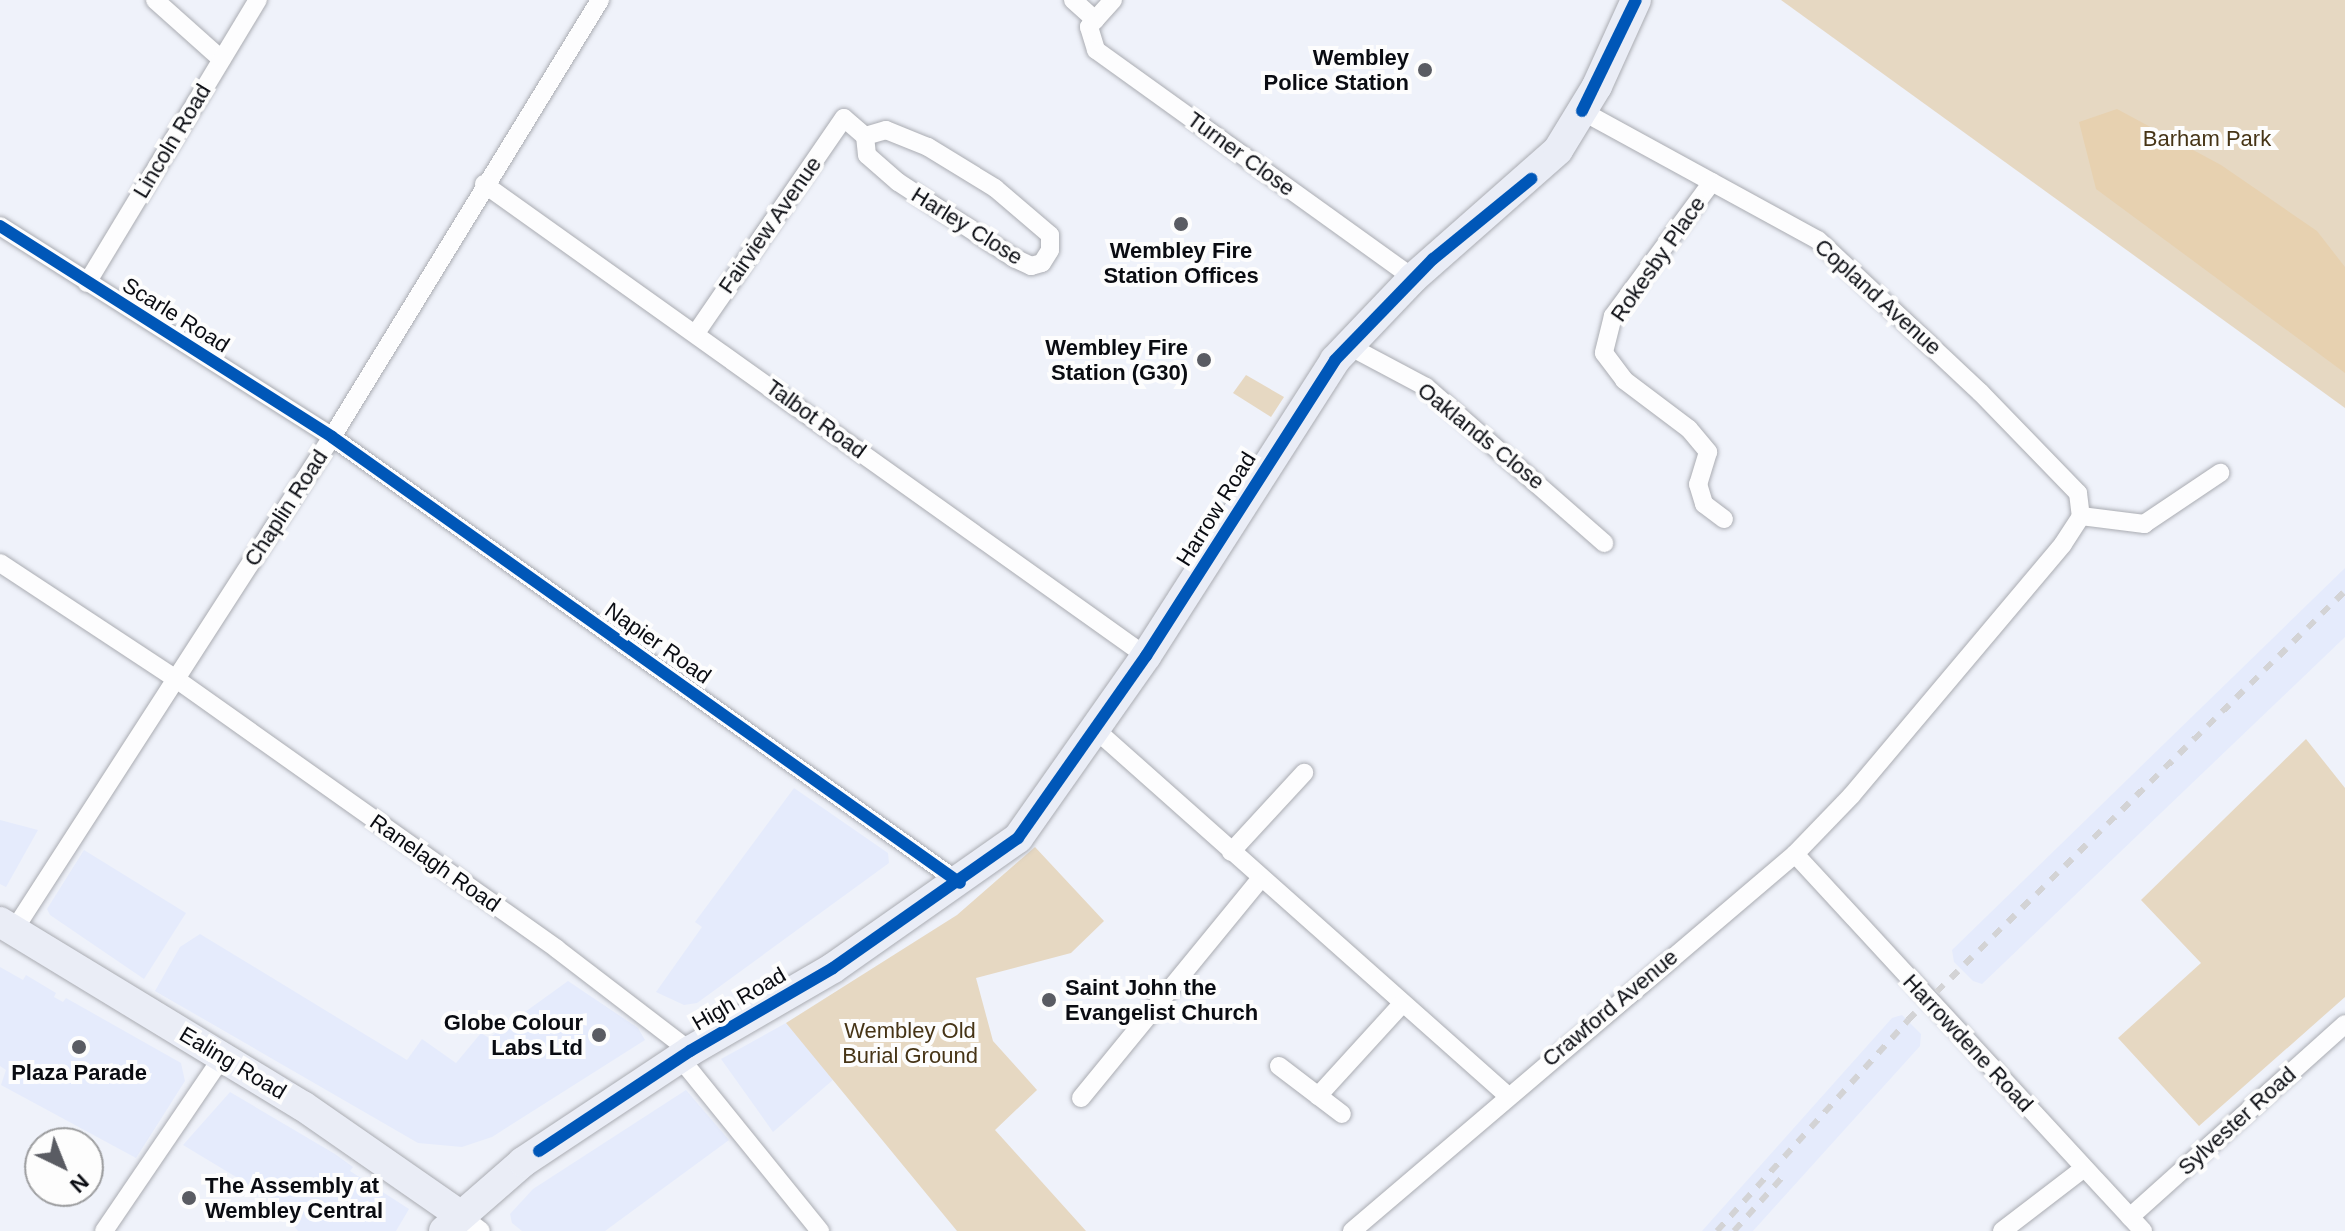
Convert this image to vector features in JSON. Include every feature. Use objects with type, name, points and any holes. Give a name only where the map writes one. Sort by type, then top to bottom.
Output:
[{"type":"main road","name":"Harrow Road","points":[[960,883],[1018,838],[1096,730],[1347,345],[1413,278],[1531,179],[1558,150],[1582,111],[1636,0]]},
{"type":"main road","name":"High Road","points":[[461,1226],[523,1162],[685,1055],[833,968],[960,883]]},
{"type":"main road","name":"Ealing Road","points":[[7,926],[223,1056],[398,1169],[461,1226]]},
{"type":"street","points":[[155,0],[221,59]]},
{"type":"street","name":"Lincoln Road","points":[[87,283],[258,0]]},
{"type":"street","name":"Chaplin Road","points":[[7,926],[176,679],[332,437],[484,184],[600,0]]},
{"type":"street","points":[[1073,0],[1095,20],[1113,0]]},
{"type":"street","name":"Turner Close","points":[[1095,20],[1089,27],[1096,50],[1413,278]]},
{"type":"street","name":"Copland Avenue","points":[[1582,111],[1818,240],[1980,392],[2078,493],[2081,516]]},
{"type":"street","name":"Harley Close","points":[[844,118],[865,136],[867,155],[898,182],[1014,258],[1031,266],[1042,263],[1050,250],[1050,235],[995,188],[928,147],[886,130],[865,136]]},
{"type":"street","name":"Fairview Avenue","points":[[696,333],[844,118]]},
{"type":"street","name":"Rokesby Place","points":[[1712,182],[1613,316],[1604,353],[1624,380],[1689,429],[1708,452],[1698,484],[1704,504],[1724,519]]},
{"type":"street","name":"Talbot Road","points":[[484,184],[1146,656]]},
{"type":"street","name":"Scarle Road","points":[[0,226],[332,437]]},
{"type":"street","name":"Oaklands Close","points":[[1347,345],[1426,387],[1604,543]]},
{"type":"street","name":"Napier Road","points":[[332,437],[960,883]]},
{"type":"street","points":[[2081,516],[2144,524],[2220,473]]},
{"type":"street","name":"Crawford Avenue","points":[[1352,1231],[1507,1095],[1795,854],[1868,776],[2063,544],[2081,516]]},
{"type":"street","name":"Ranelagh Road","points":[[0,563],[176,679],[569,958],[685,1055],[820,1231]]},
{"type":"street","points":[[1096,730],[1507,1095]]},
{"type":"street","points":[[1231,852],[1304,773]]},
{"type":"street","name":"Harrowdene Road","points":[[1795,854],[2143,1231]]},
{"type":"street","points":[[1081,1098],[1261,878]]},
{"type":"street","points":[[1318,1096],[1402,1004]]},
{"type":"street","name":"Sylvester Road","points":[[2130,1217],[2345,1024]]},
{"type":"street","points":[[104,1231],[223,1056]]},
{"type":"street","points":[[1279,1066],[1342,1114]]},
{"type":"street","points":[[2002,1231],[2084,1168]]},
{"type":"shaded area","points":[[2117,109],[2221,165],[2317,231],[2345,267],[2345,373],[2096,189],[2079,122]]},
{"type":"shaded area","points":[[2345,568],[2345,637],[1982,984],[1973,981],[1954,962],[1952,950]]},
{"type":"shaded area","points":[[794,788],[888,853],[889,863],[697,1003],[684,1005],[656,992],[702,927],[695,922]]},
{"type":"shaded area","points":[[0,820],[38,830],[6,887],[0,884]]},
{"type":"shaded area","points":[[84,850],[186,913],[144,979],[50,915],[47,909]]},
{"type":"shaded area","points":[[200,934],[407,1060],[422,1039],[456,1063],[481,1033],[489,1038],[568,981],[638,1028],[645,1040],[492,1137],[462,1147],[418,1143],[155,991],[180,947]]},
{"type":"shaded area","points":[[0,967],[23,980],[26,975],[56,993],[54,997],[63,1002],[66,998],[181,1063],[185,1081],[136,1158],[104,1141],[104,1127],[79,1127],[1,1085],[6,1070],[0,1066]]},
{"type":"shaded area","points":[[1902,1015],[1921,1034],[1920,1046],[1753,1231],[1702,1231],[1892,1018]]},
{"type":"shaded area","points":[[786,1023],[834,1079],[773,1132],[721,1059]]},
{"type":"shaded area","points":[[686,1090],[729,1140],[605,1231],[522,1231],[512,1223],[510,1214],[533,1189]]},
{"type":"shaded area","points":[[230,1092],[335,1154],[353,1167],[350,1171],[409,1209],[396,1231],[298,1231],[271,1198],[183,1145]]},
{"type":"green space","name":"Barham Park","points":[[1781,0],[2345,0],[2345,408]]},
{"type":"green space","points":[[1246,375],[1284,397],[1271,417],[1233,393]]},
{"type":"green space","points":[[2306,739],[2345,788],[2345,997],[2199,1126],[2118,1038],[2201,963],[2141,900]]},
{"type":"green space","name":"Wembley Old Burial Ground","points":[[1035,847],[1104,921],[1071,953],[976,978],[993,1041],[1037,1090],[995,1130],[1086,1231],[957,1231],[786,1023],[957,915]]},
{"type":"railway","points":[[1717,1231],[1908,1020],[2345,591]]},
{"type":"railway","points":[[1734,1231],[1787,1172]]},
{"type":"cycle path","points":[[1582,111],[1636,0]]},
{"type":"cycle path","points":[[539,1151],[690,1051],[833,968],[1018,838],[1146,656],[1335,360],[1433,259],[1531,179]]},
{"type":"cycle path","points":[[0,226],[332,437],[960,883]]},
{"type":"place","name":"Wembley Police Station","points":[[1425,70]]},
{"type":"place","name":"Wembley Fire Station Offices","points":[[1181,224]]},
{"type":"place","name":"Wembley Fire Station (G30)","points":[[1204,360]]},
{"type":"place","name":"Saint John the Evangelist Church","points":[[1049,1000]]},
{"type":"place","name":"Globe Colour Labs Ltd","points":[[599,1035]]},
{"type":"place","name":"Plaza Parade","points":[[79,1047]]},
{"type":"place","name":"The Assembly at Wembley Central","points":[[189,1198]]}]
